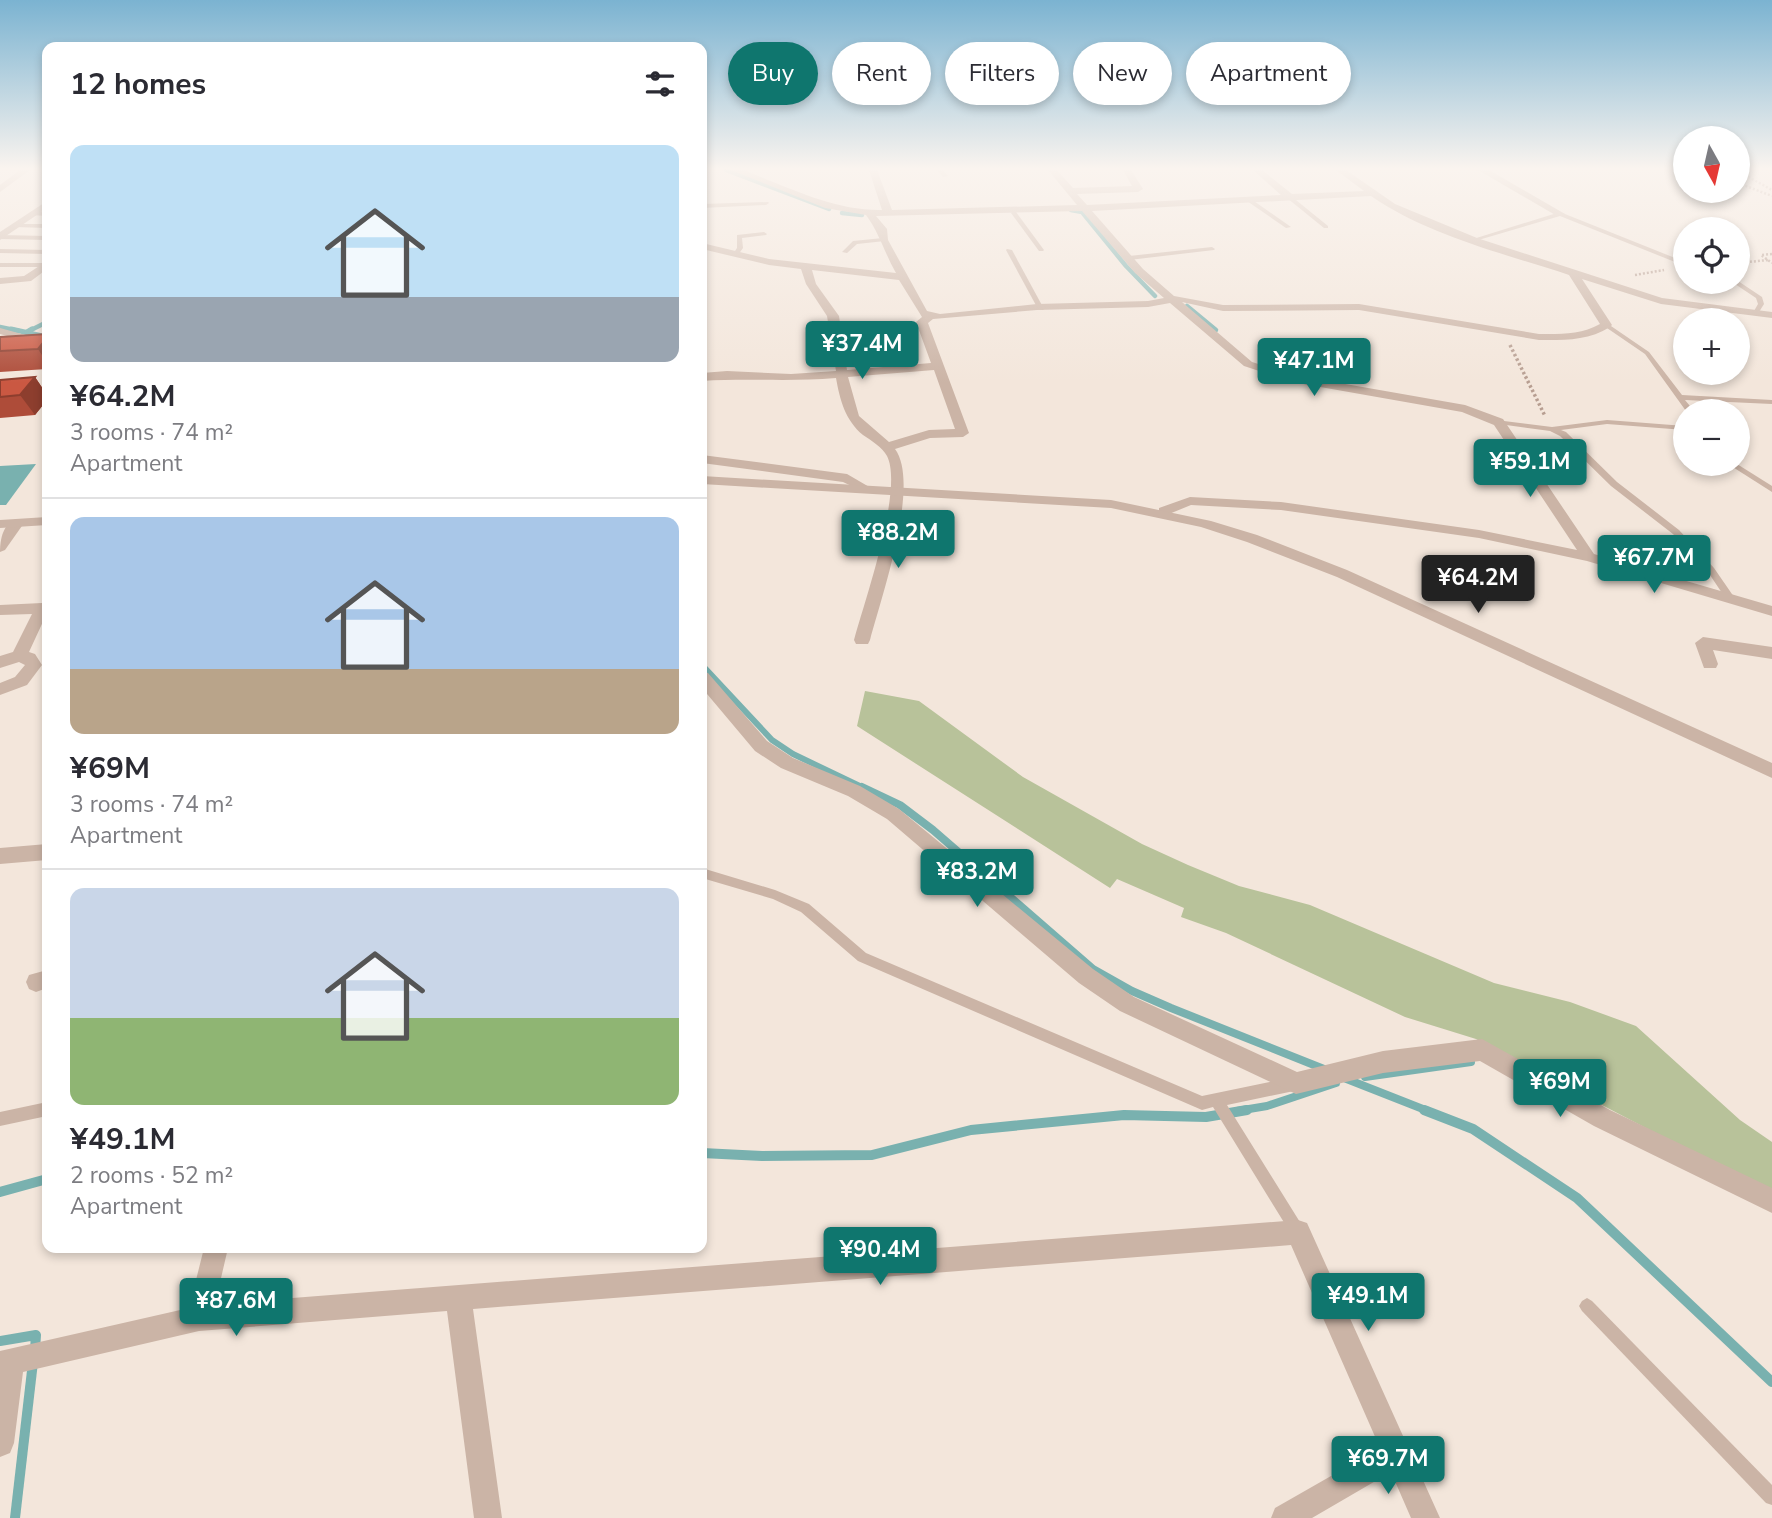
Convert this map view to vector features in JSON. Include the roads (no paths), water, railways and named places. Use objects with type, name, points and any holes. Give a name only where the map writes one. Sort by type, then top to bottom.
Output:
[{"type":"street","points":[[883,241],[923,314],[940,317],[1148,304],[1178,298],[1223,308],[1359,307],[1504,333],[1539,338],[1568,337],[1593,333],[1606,325],[1572,271]]},
{"type":"street","points":[[1115,241],[1170,299],[1231,352],[1258,368],[1292,378],[1465,409],[1499,422],[1588,557]]},
{"type":"street","points":[[1477,241],[1661,301],[1772,315]]},
{"type":"street","points":[[707,248],[735,260],[744,258],[903,276]]},
{"type":"street","points":[[806,266],[810,286],[830,309],[833,317],[849,408],[854,419],[887,447],[896,461],[899,491],[862,640]]},
{"type":"street","points":[[0,281],[27,279],[42,268]]},
{"type":"street","points":[[887,447],[929,434],[963,433],[922,322],[931,316]]},
{"type":"street","points":[[3,333],[42,343]]},
{"type":"street","points":[[707,377],[791,378],[939,366]]},
{"type":"street","points":[[707,460],[847,478],[864,488]]},
{"type":"street","points":[[707,480],[1111,504],[1164,511],[1220,527],[1296,554],[1391,594],[1772,771]]},
{"type":"street","points":[[1164,511],[1190,501],[1281,506],[1479,534],[1588,557],[1772,611]]},
{"type":"street","points":[[0,524],[42,521]]},
{"type":"street","points":[[0,547],[17,523]]},
{"type":"street","points":[[0,610],[42,608]]},
{"type":"street","points":[[19,656],[42,610]]},
{"type":"street","points":[[1710,664],[1703,643],[1772,653]]},
{"type":"street","points":[[0,662],[19,656],[33,661],[33,671],[21,681],[0,689]]},
{"type":"street","points":[[707,683],[761,746],[787,762],[854,791],[893,814],[1086,976],[1126,1004],[1297,1083],[1383,1062],[1482,1050],[1602,1118],[1772,1201]]},
{"type":"street","points":[[0,856],[42,852]]},
{"type":"street","points":[[0,1443],[5,1363],[199,1318],[1298,1232],[1426,1518]]},
{"type":"street","points":[[199,1318],[215,1253]]},
{"type":"street","points":[[458,1296],[488,1518]]},
{"type":"street","points":[[1285,1518],[1396,1454]]},
{"type":"lane","points":[[735,260],[740,248],[739,241]]},
{"type":"lane","points":[[845,252],[855,242],[871,241]]},
{"type":"lane","points":[[1034,241],[1041,250]]},
{"type":"lane","points":[[1627,241],[1673,259]]},
{"type":"lane","points":[[1009,250],[1041,309]]},
{"type":"lane","points":[[0,251],[42,252]]},
{"type":"lane","points":[[1129,258],[1207,252]]},
{"type":"lane","points":[[0,265],[42,265]]},
{"type":"lane","points":[[1750,291],[1759,297],[1761,304],[1756,311]]},
{"type":"lane","points":[[1606,325],[1647,353],[1679,397],[1772,402]]},
{"type":"lane","points":[[1499,422],[1552,429],[1607,422],[1673,427]]},
{"type":"lane","points":[[1552,429],[1563,434],[1614,484],[1676,532],[1711,570],[1729,597]]},
{"type":"lane","points":[[1750,476],[1772,490]]},
{"type":"lane","points":[[707,875],[775,895],[805,908],[846,946],[872,961],[1202,1103],[1297,1083]]},
{"type":"lane","points":[[1217,1101],[1298,1232]]},
{"type":"lane","points":[[0,1119],[42,1110]]},
{"type":"lane","points":[[1587,1306],[1772,1497]]},
{"type":"water","points":[[36,464],[6,505],[0,505],[0,466]]},
{"type":"waterway","points":[[1105,241],[1155,296]]},
{"type":"waterway","points":[[1187,306],[1216,330]]},
{"type":"waterway","points":[[29,331],[42,324]]},
{"type":"waterway","points":[[0,327],[19,331]]},
{"type":"waterway","points":[[11,329],[42,336]]},
{"type":"waterway","points":[[27,332],[32,329]]},
{"type":"waterway","points":[[707,670],[772,740],[793,754],[866,789]]},
{"type":"waterway","points":[[862,787],[900,805],[933,830],[1093,969],[1132,991],[1171,1008],[1324,1069]]},
{"type":"waterway","points":[[1365,1077],[1471,1062]]},
{"type":"waterway","points":[[1344,1078],[1428,1111]]},
{"type":"waterway","points":[[1237,1111],[1267,1106],[1336,1083]]},
{"type":"waterway","points":[[707,1153],[762,1156],[872,1155],[971,1130],[1124,1115],[1206,1117],[1247,1110]]},
{"type":"waterway","points":[[1424,1110],[1473,1129],[1577,1198],[1772,1382]]},
{"type":"waterway","points":[[0,1192],[42,1180]]},
{"type":"waterway","points":[[0,1341],[36,1335],[35,1350]]},
{"type":"waterway","points":[[15,1518],[33,1362]]}]
